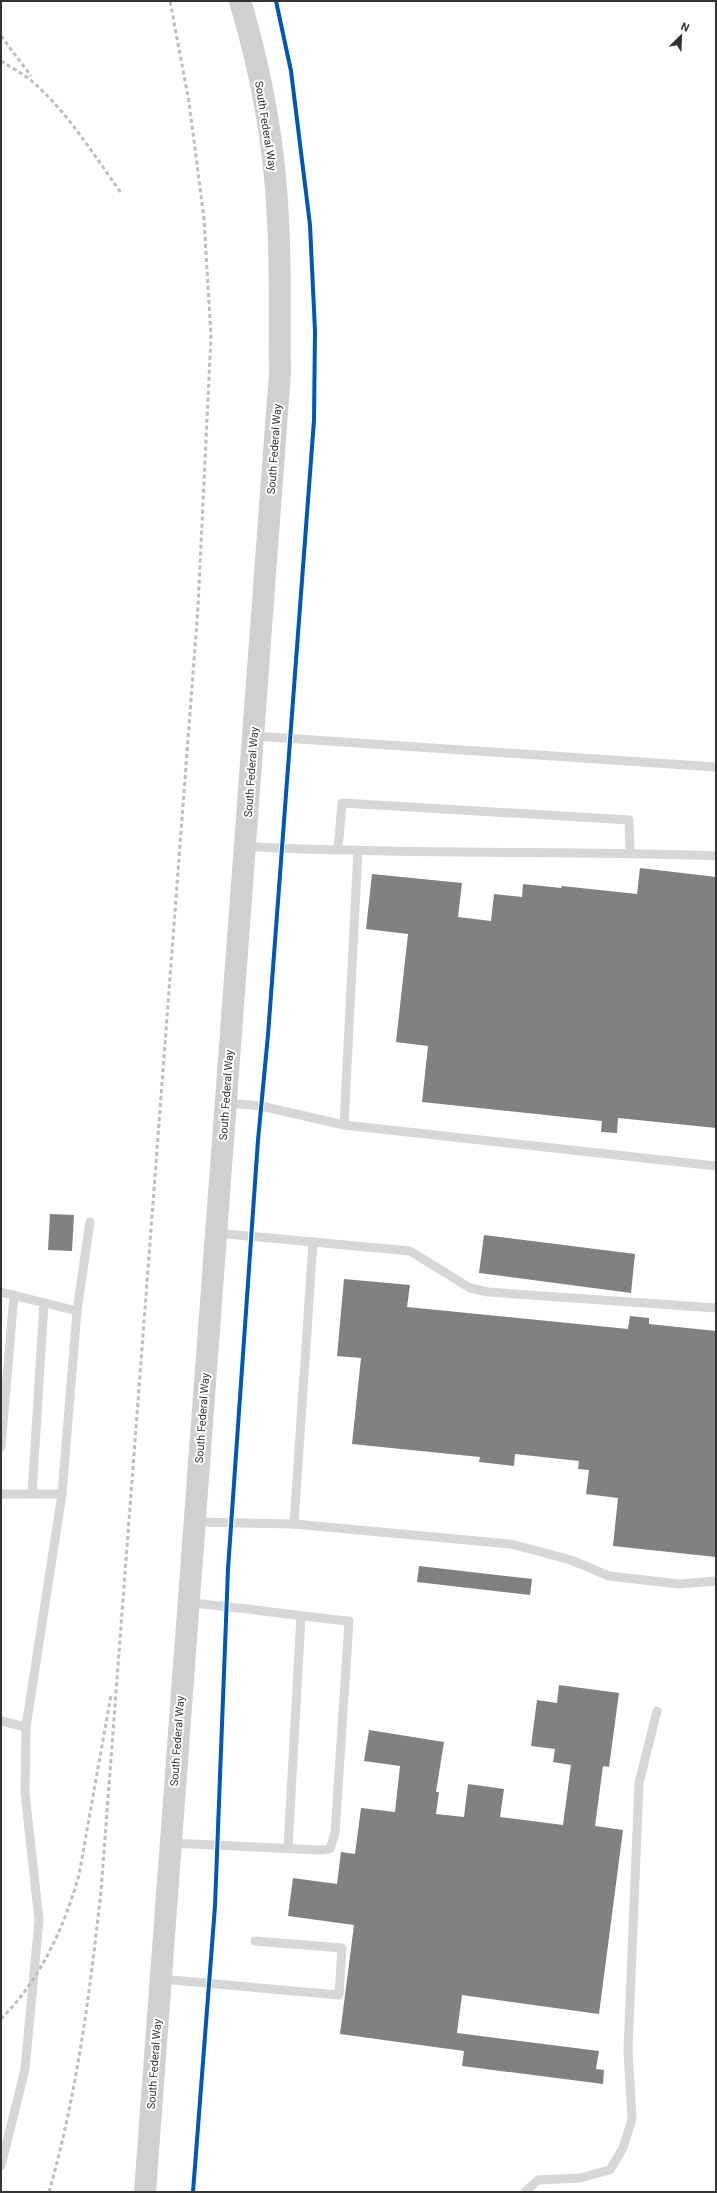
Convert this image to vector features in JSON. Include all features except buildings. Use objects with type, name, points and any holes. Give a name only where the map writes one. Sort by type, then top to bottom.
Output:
[{"type":"main road","name":"South Federal Way","points":[[145,2192],[280,372],[278,219],[268,128],[249,32],[240,1]]},
{"type":"lane","points":[[254,736],[716,767]]},
{"type":"lane","points":[[338,850],[342,803],[629,820],[630,852]]},
{"type":"lane","points":[[245,846],[282,849],[461,854],[630,852],[716,856]]},
{"type":"lane","points":[[344,1126],[358,850]]},
{"type":"lane","points":[[226,1103],[261,1106],[344,1126],[716,1166]]},
{"type":"lane","points":[[1,2166],[25,2069],[40,1920],[25,1793],[26,1727],[62,1494],[77,1311],[90,1222]]},
{"type":"lane","points":[[216,1233],[410,1252],[470,1288],[488,1292],[716,1308]]},
{"type":"lane","points":[[294,1524],[313,1242]]},
{"type":"lane","points":[[1,1292],[77,1311]]},
{"type":"lane","points":[[1,1447],[14,1295]]},
{"type":"lane","points":[[32,1494],[44,1302]]},
{"type":"lane","points":[[1,1494],[62,1494]]},
{"type":"lane","points":[[194,1522],[294,1524],[511,1544],[571,1560],[609,1576],[679,1584],[716,1581]]},
{"type":"lane","points":[[170,1843],[321,1850],[330,1848],[335,1834],[348,1621],[226,1606],[188,1603]]},
{"type":"lane","points":[[288,1848],[301,1616]]},
{"type":"lane","points":[[525,2192],[538,2180],[580,2178],[610,2170],[623,2148],[632,2119],[628,2050],[639,1783],[657,1711]]},
{"type":"lane","points":[[1,1721],[26,1727]]},
{"type":"lane","points":[[160,1979],[339,1995],[342,1948],[255,1940]]},
{"type":"railway","points":[[49,2192],[59,2155],[75,2080],[87,2005],[101,1891],[198,607],[211,336],[204,219],[189,102],[170,1]]},
{"type":"railway","points":[[1,36],[31,76]]},
{"type":"railway","points":[[1,61],[30,80],[59,108],[81,136],[122,194]]},
{"type":"railway","points":[[1,2019],[28,1988],[39,1970],[58,1934],[73,1895],[79,1875],[111,1695]]},
{"type":"cycle path","points":[[193,2192],[215,1906],[228,1569],[258,1140],[268,1035],[314,420],[315,331],[310,225],[291,71],[276,1]]}]
